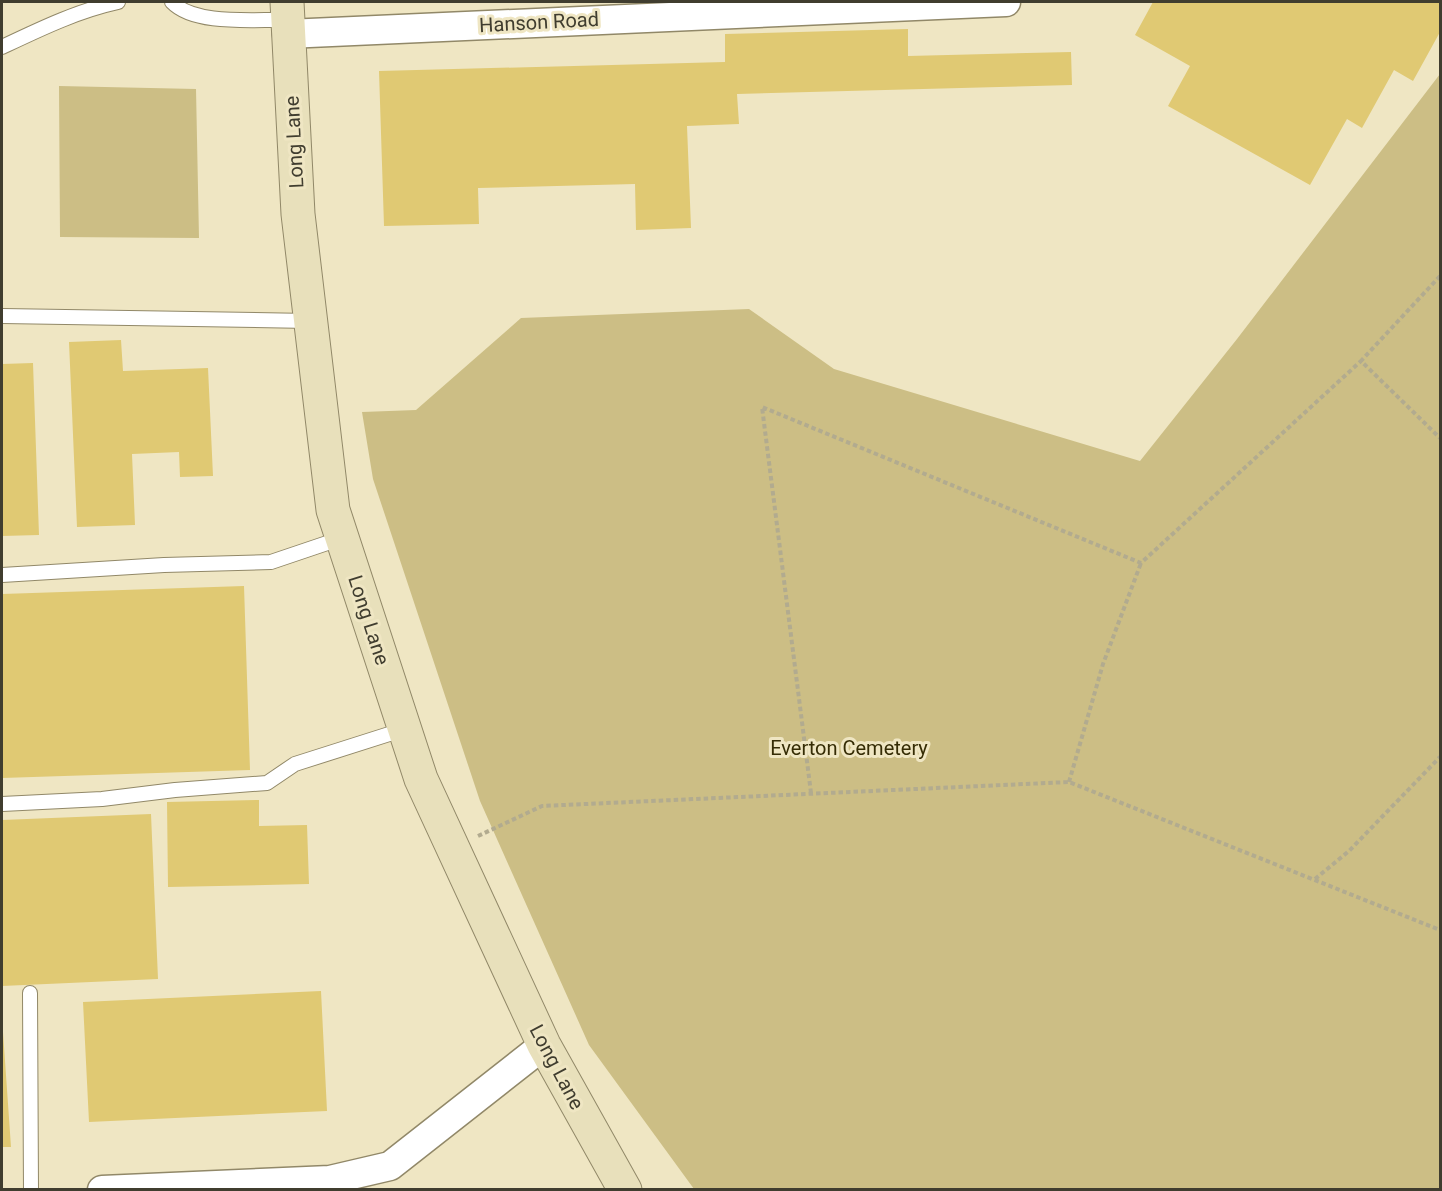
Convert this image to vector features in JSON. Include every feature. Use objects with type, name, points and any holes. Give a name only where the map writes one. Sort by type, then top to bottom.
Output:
[{"type":"main road","name":"Long Lane","points":[[287,18],[298,214],[333,510],[421,779],[544,1045],[625,1190]]},
{"type":"street","name":"Hanson Road","points":[[287,18],[1006,2]]},
{"type":"street","points":[[102,1190],[330,1180],[390,1166],[544,1045]]},
{"type":"lane","points":[[2,47],[67,16],[118,2]]},
{"type":"lane","points":[[172,2],[188,14],[202,18],[287,18]]},
{"type":"lane","points":[[2,316],[310,321]]},
{"type":"lane","points":[[2,575],[164,565],[272,562],[342,538]]},
{"type":"lane","points":[[2,804],[102,799],[175,790],[267,783],[295,764],[405,729]]},
{"type":"lane","points":[[30,993],[31,1190]]},
{"type":"path","points":[[1069,782],[1103,664],[1141,563],[1361,361],[1440,276]]},
{"type":"path","points":[[1361,361],[1440,438]]},
{"type":"path","points":[[812,793],[762,407],[1141,563]]},
{"type":"path","points":[[1314,879],[1349,851],[1440,757]]},
{"type":"path","points":[[453,848],[542,806],[1069,782],[1440,930]]},
{"type":"green space","name":"Everton Cemetery","points":[[1440,74],[1440,1189],[694,1189],[589,1045],[480,801],[373,479],[362,412],[416,410],[521,318],[749,309],[834,369],[1140,461],[1237,339]]},
{"type":"green space","points":[[59,86],[196,89],[199,238],[60,237]]},
{"type":"building","points":[[1153,2],[1440,2],[1440,32],[1413,81],[1394,70],[1362,128],[1347,119],[1310,185],[1168,106],[1190,66],[1135,35]]},
{"type":"building","points":[[908,29],[908,56],[1071,52],[1072,85],[737,94],[739,124],[687,126],[691,228],[636,230],[635,184],[478,188],[479,224],[384,226],[379,71],[725,62],[725,34]]},
{"type":"building","points":[[121,340],[123,371],[208,368],[213,476],[180,477],[179,452],[132,454],[135,525],[77,527],[69,342]]},
{"type":"building","points":[[33,363],[39,535],[2,536],[2,364]]},
{"type":"building","points":[[244,586],[250,770],[2,778],[2,594]]},
{"type":"building","points":[[259,800],[259,826],[307,825],[309,884],[168,887],[167,802]]},
{"type":"building","points":[[151,814],[158,979],[2,986],[2,820]]},
{"type":"building","points":[[321,991],[327,1111],[89,1122],[83,1002]]},
{"type":"building","points":[[3,1032],[11,1147],[2,1147]]}]
